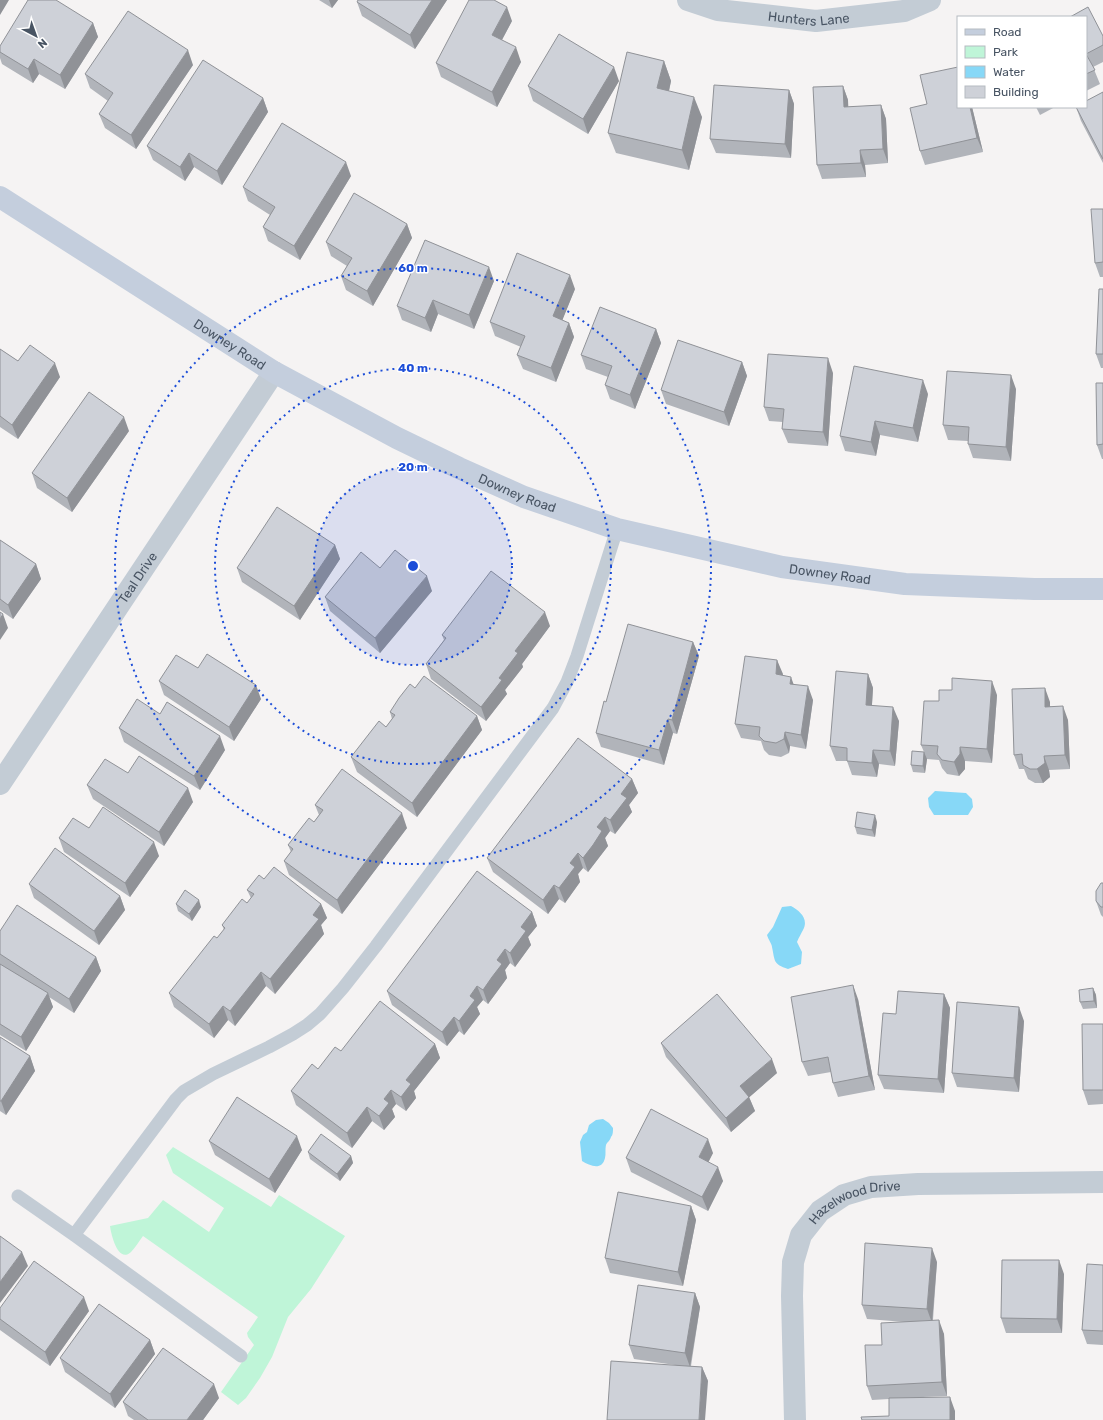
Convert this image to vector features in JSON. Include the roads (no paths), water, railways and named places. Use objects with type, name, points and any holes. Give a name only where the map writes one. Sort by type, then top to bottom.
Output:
[{"type":"main road","name":"Downey Road","points":[[0,197],[274,372],[397,438],[524,497],[617,529],[782,567],[905,584],[1034,589],[1103,589]]},
{"type":"street","name":"Hunters Lane","points":[[688,0],[718,10],[816,21],[904,12],[930,0]]},
{"type":"street","name":"Teal Drive","points":[[0,784],[274,372]]},
{"type":"street","name":"Hazelwood Drive","points":[[795,1420],[792,1296],[793,1262],[801,1235],[820,1211],[844,1194],[871,1187],[918,1184],[1103,1182]]},
{"type":"lane","points":[[74,1235],[176,1099],[184,1091],[213,1074],[269,1047],[307,1025],[320,1014],[338,994],[376,946],[553,708],[567,682],[578,656],[589,616],[617,529]]},
{"type":"lane","points":[[18,1196],[241,1356]]},
{"type":"water","points":[[935,791],[966,793],[972,799],[973,807],[968,815],[934,815],[929,807],[928,798]]},
{"type":"water","points":[[791,906],[798,910],[803,916],[805,926],[797,942],[802,952],[801,964],[788,969],[777,964],[767,935],[773,927],[782,907]]},
{"type":"water","points":[[603,1119],[613,1128],[613,1134],[606,1145],[603,1162],[599,1166],[592,1166],[582,1161],[580,1142],[583,1135],[587,1132],[589,1125],[596,1120]]}]
